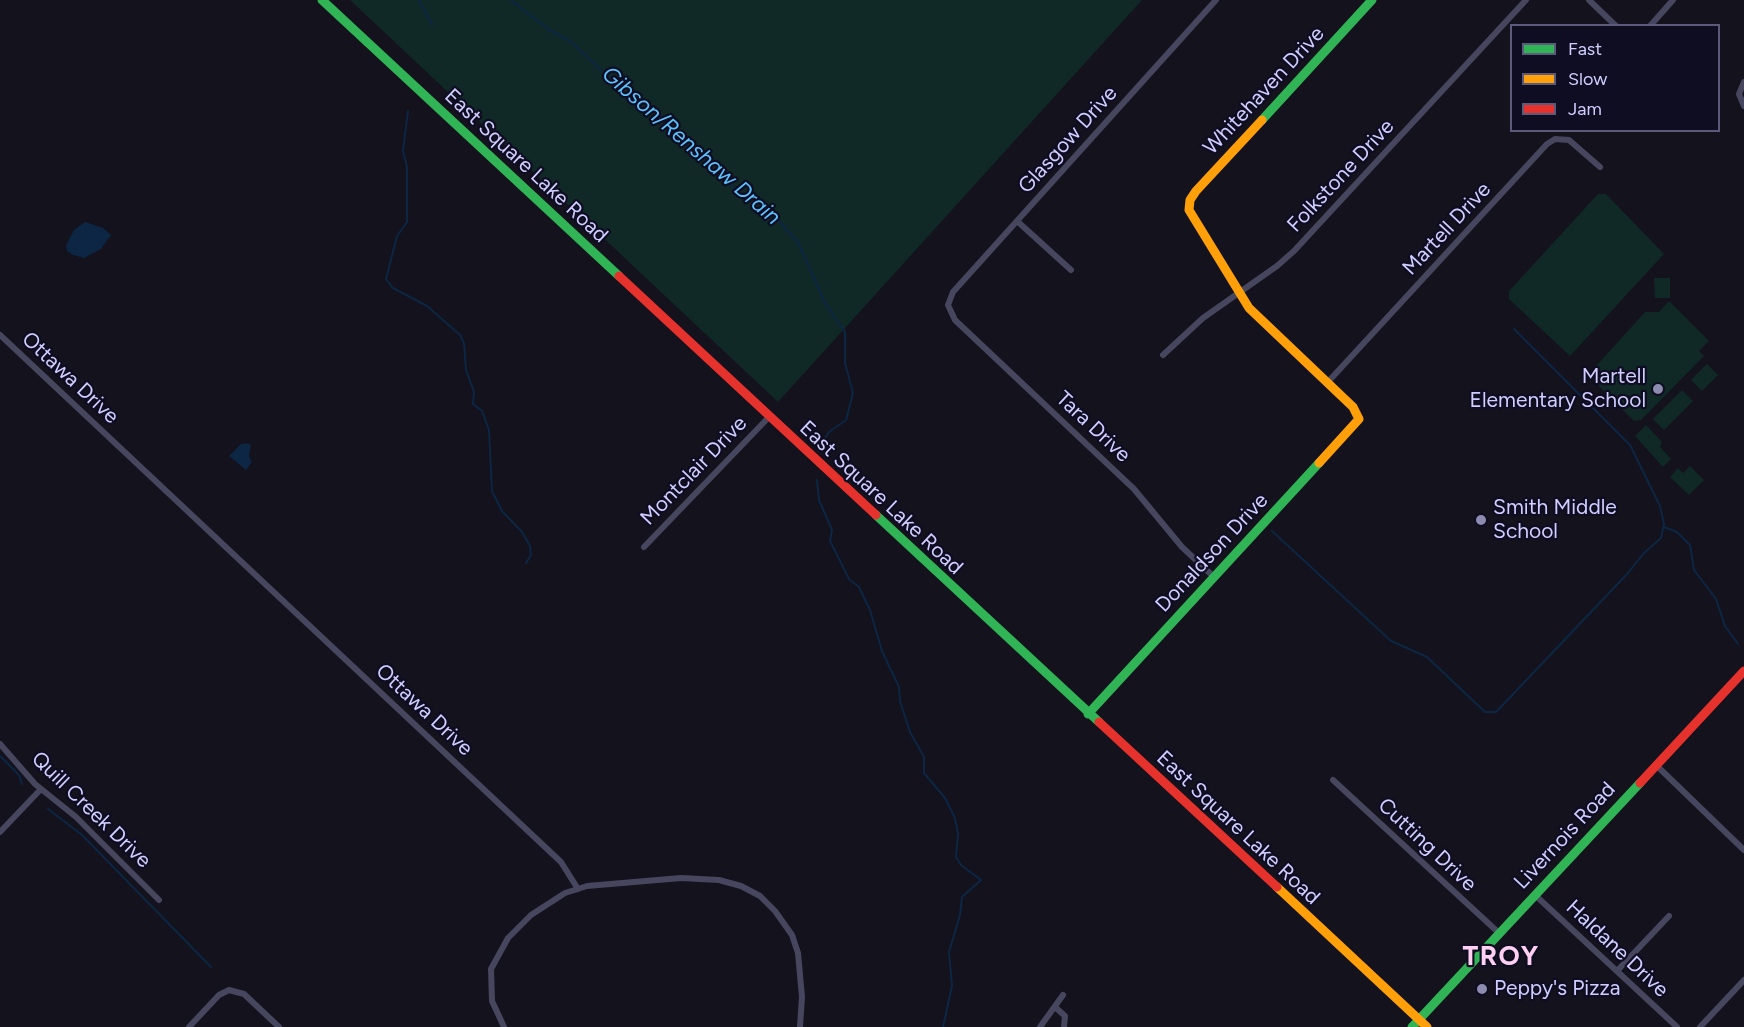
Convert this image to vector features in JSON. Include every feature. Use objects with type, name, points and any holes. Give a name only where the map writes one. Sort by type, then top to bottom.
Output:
[{"type":"main road","name":"East Square Lake Road","points":[[322,0],[1416,1023],[1427,1027]]},
{"type":"main road","name":"Whitehaven Drive","points":[[1239,292],[1189,210],[1190,200],[1372,0]]},
{"type":"main road","points":[[1239,292],[1256,316],[1327,383]]},
{"type":"main road","name":"Donaldson Drive","points":[[1088,714],[1355,424],[1359,415],[1327,383]]},
{"type":"main road","name":"Livernois Road","points":[[1416,1023],[1744,671]]},
{"type":"street","name":"Glasgow Drive","points":[[948,304],[953,292],[1216,0]]},
{"type":"street","name":"Folkstone Drive","points":[[1163,355],[1203,318],[1294,251],[1526,0]]},
{"type":"street","points":[[1589,0],[1614,24]]},
{"type":"street","points":[[1652,24],[1673,0]]},
{"type":"street","points":[[1744,82],[1739,94],[1744,106]]},
{"type":"street","name":"Martell Drive","points":[[1327,383],[1547,144],[1560,138],[1569,140],[1600,167]]},
{"type":"street","points":[[1017,221],[1071,270]]},
{"type":"street","name":"Tara Drive","points":[[948,304],[955,320],[1134,489],[1182,547],[1214,577]]},
{"type":"street","name":"Ottawa Drive","points":[[0,335],[551,853],[568,872],[578,889]]},
{"type":"street","name":"Montclair Drive","points":[[644,547],[768,418]]},
{"type":"street","name":"Quill Creek Drive","points":[[0,744],[41,789],[76,817],[159,900]]},
{"type":"street","points":[[1656,765],[1744,850]]},
{"type":"street","name":"Cutting Drive","points":[[1333,780],[1499,933]]},
{"type":"street","points":[[0,832],[41,789]]},
{"type":"street","points":[[504,1027],[494,1008],[490,993],[491,969],[497,954],[515,930],[531,915],[556,898],[594,885],[681,878],[719,880],[752,891],[776,910],[795,942],[801,981],[800,1027]]},
{"type":"street","name":"Haldane Drive","points":[[1535,895],[1677,1027]]},
{"type":"street","points":[[1617,971],[1669,916]]},
{"type":"street","points":[[1700,1027],[1744,980]]},
{"type":"street","points":[[189,1027],[219,995],[229,990],[244,994],[279,1027]]},
{"type":"street","points":[[1043,1026],[1063,995]]},
{"type":"street","points":[[1055,1007],[1065,1016],[1064,1027]]},
{"type":"green space","points":[[350,0],[1142,0],[778,402]]},
{"type":"green space","points":[[1598,194],[1606,194],[1664,254],[1570,356],[1509,299],[1509,291]]},
{"type":"green space","points":[[1654,278],[1670,278],[1670,298],[1655,298]]},
{"type":"green space","points":[[1669,301],[1709,341],[1699,351],[1704,356],[1641,420],[1634,421],[1588,375],[1645,312],[1659,312]]},
{"type":"green space","points":[[1707,364],[1718,375],[1702,391],[1691,380]]},
{"type":"green space","points":[[1682,390],[1693,401],[1664,430],[1653,419]]},
{"type":"green space","points":[[1646,425],[1662,442],[1660,447],[1671,459],[1663,467],[1635,436]]},
{"type":"green space","points":[[1690,466],[1704,480],[1689,495],[1670,477],[1678,468],[1683,473]]},
{"type":"water","points":[[85,222],[103,228],[111,235],[101,249],[84,258],[67,251],[66,245],[74,230]]},
{"type":"water","points":[[241,444],[251,445],[249,456],[252,462],[246,470],[229,456]]},
{"type":"waterway","points":[[419,0],[432,25]]},
{"type":"waterway","name":"Gibson/Renshaw Drain","points":[[511,0],[548,29],[570,41],[603,72],[644,100],[672,127],[688,148],[726,171],[732,187],[767,208],[798,242],[825,303],[845,332],[845,363],[853,393],[846,420],[829,432],[819,447]]},
{"type":"waterway","points":[[408,111],[403,151],[407,167],[407,222],[397,236],[386,279],[393,288],[427,306],[460,335],[464,343],[466,370],[474,392],[473,404],[482,411],[489,430],[492,491],[502,511],[522,532],[530,546],[531,555],[526,563]]},
{"type":"waterway","points":[[1272,531],[1391,641],[1427,657],[1485,712],[1496,712],[1628,573],[1644,553],[1661,538],[1664,524],[1660,506],[1630,445],[1514,329]]},
{"type":"waterway","name":"Gibson/Renshaw Drain","points":[[817,480],[819,500],[832,530],[830,541],[849,579],[859,587],[870,610],[882,651],[899,687],[900,701],[910,732],[924,757],[924,773],[945,798],[955,818],[958,834],[956,857],[961,865],[981,880],[962,897],[960,915],[949,952],[952,986],[943,1027]]},
{"type":"waterway","points":[[1664,527],[1677,532],[1690,545],[1694,570],[1716,599],[1725,626],[1738,644]]},
{"type":"waterway","points":[[0,756],[19,775],[22,784]]},
{"type":"waterway","points":[[48,809],[82,835],[211,967]]},
{"type":"traffic: fast","points":[[322,0],[619,276]]},
{"type":"traffic: fast","points":[[1262,120],[1372,0]]},
{"type":"traffic: fast","points":[[1088,714],[1319,463]]},
{"type":"traffic: fast","points":[[876,515],[1099,722]]},
{"type":"traffic: fast","points":[[1412,1027],[1640,783]]},
{"type":"traffic: slow","points":[[1262,120],[1196,191],[1190,200],[1189,210],[1249,308],[1353,407],[1359,419],[1319,463]]},
{"type":"traffic: slow","points":[[1277,887],[1427,1027]]},
{"type":"traffic: jam","points":[[619,276],[876,515]]},
{"type":"traffic: jam","points":[[1640,783],[1744,671]]},
{"type":"traffic: jam","points":[[1099,722],[1277,887]]},
{"type":"place","name":"Martell Elementary School","points":[[1658,389]]},
{"type":"place","name":"Smith Middle School","points":[[1481,520]]},
{"type":"place","name":"Peppy's Pizza","points":[[1482,989]]},
{"type":"district","name":"TROY","points":[[1501,957]]}]
